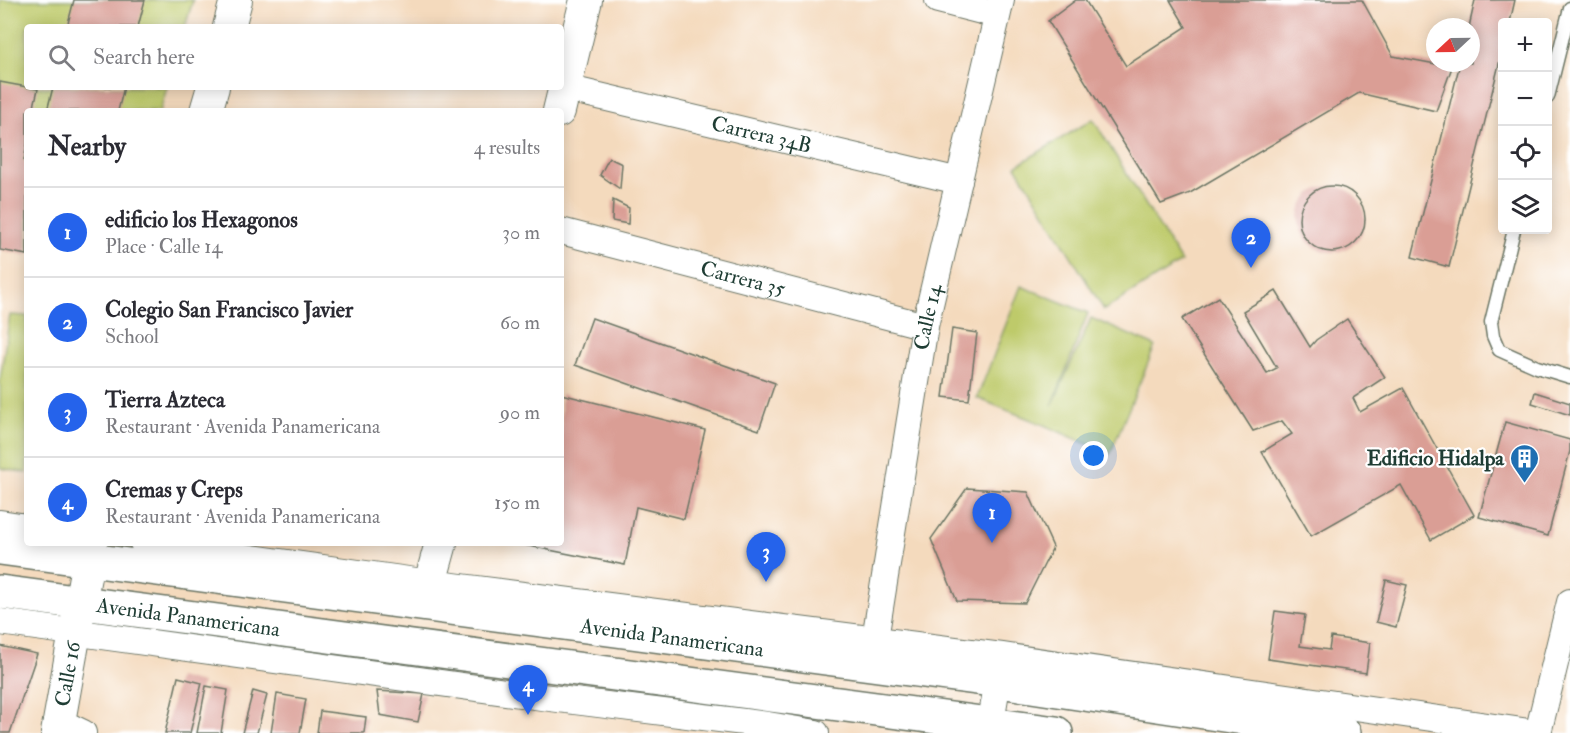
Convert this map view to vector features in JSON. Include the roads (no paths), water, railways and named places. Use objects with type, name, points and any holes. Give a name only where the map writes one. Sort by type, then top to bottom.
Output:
[{"type":"main road","name":"Avenida Panamericana","points":[[0,548],[89,551],[1000,668],[1300,713],[1344,733]]},
{"type":"main road","name":"Avenida Panamericana","points":[[0,592],[78,617],[991,728],[1056,733]]},
{"type":"street","points":[[230,24],[236,0]]},
{"type":"street","points":[[562,99],[586,0]]},
{"type":"street","points":[[938,0],[999,8]]},
{"type":"street","name":"Calle 14","points":[[875,639],[925,326],[999,8]]},
{"type":"street","points":[[207,108],[212,90]]},
{"type":"street","name":"Carrera 34B","points":[[562,99],[959,181]]},
{"type":"street","name":"Carrera 35","points":[[564,232],[925,326]]},
{"type":"street","points":[[0,523],[24,526]]},
{"type":"street","points":[[165,546],[430,583],[875,639],[1000,668],[991,728]]},
{"type":"street","points":[[430,583],[440,546]]},
{"type":"street","name":"Calle 16","points":[[66,730],[78,617],[89,551]]},
{"type":"street","points":[[1300,713],[1537,733],[1570,602]]},
{"type":"street","points":[[0,622],[78,617],[542,697],[816,733]]},
{"type":"lane","points":[[1552,81],[1570,8]]},
{"type":"lane","points":[[1513,234],[1491,322],[1493,336],[1499,350],[1537,367],[1570,377]]},
{"type":"place","name":"Colegio San Francisco Javier","points":[[1251,268]]},
{"type":"place","name":"Edificio Hidalpa","points":[[1525,484]]},
{"type":"place","name":"edificio los Hexagonos","points":[[992,543]]},
{"type":"place","name":"Tierra Azteca","points":[[766,582]]},
{"type":"place","name":"Cremas y Creps","points":[[528,715]]}]
